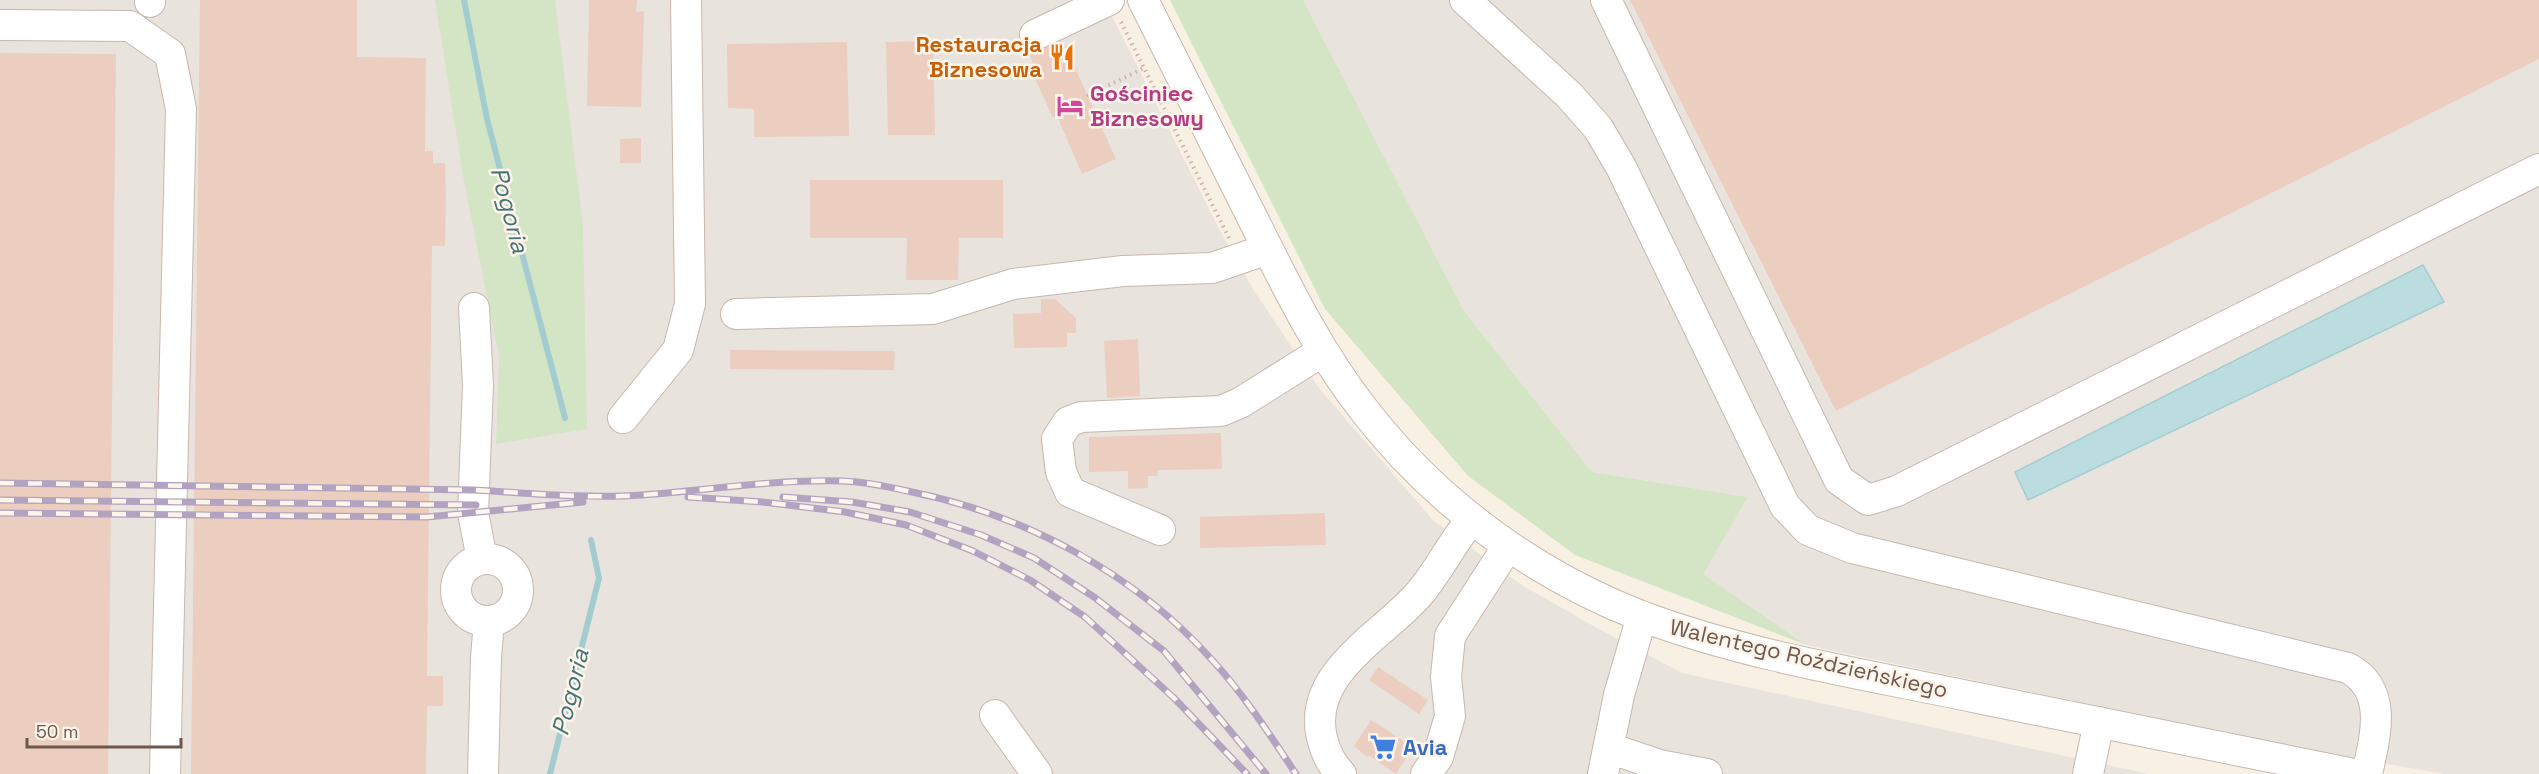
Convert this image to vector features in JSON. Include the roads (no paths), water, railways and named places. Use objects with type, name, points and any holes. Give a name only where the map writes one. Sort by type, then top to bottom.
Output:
[{"type":"street","points":[[623,418],[678,350],[690,303],[686,0]]},
{"type":"street","name":"Walentego Roździeńskiego","points":[[1143,0],[1256,253],[1343,383],[1384,435],[1429,482],[1508,546],[1578,588],[1642,616],[1720,640],[1823,665],[2354,774]]},
{"type":"street","points":[[1465,0],[1569,95],[1598,128],[1621,167],[1785,506],[1808,530],[1852,548],[2348,668],[2358,673],[2366,683],[2373,694],[2376,708],[2377,726],[2367,774]]},
{"type":"street","points":[[1606,0],[1839,480],[1868,500],[1897,491],[2539,169]]},
{"type":"street","points":[[1035,36],[1114,10]]},
{"type":"street","points":[[0,25],[130,26],[170,54],[181,109],[165,774]]},
{"type":"street","points":[[736,314],[933,309],[1014,284],[1122,271],[1212,267],[1256,253]]},
{"type":"street","points":[[474,308],[478,385],[473,513],[482,559]]},
{"type":"street","points":[[1160,530],[1070,492],[1061,472],[1057,438],[1068,422],[1081,417],[1221,411],[1240,403],[1323,351]]},
{"type":"street","points":[[1341,774],[1335,768],[1327,752],[1318,724],[1326,691],[1348,659],[1419,594],[1472,519]]},
{"type":"street","points":[[1426,774],[1438,757],[1450,716],[1446,677],[1450,636],[1508,546]]},
{"type":"street","points":[[482,559],[502,562],[516,577],[519,587],[514,606],[508,614],[489,622],[480,621],[464,612],[456,594],[459,576],[465,568],[482,559]]},
{"type":"street","points":[[1642,616],[1619,695],[1606,761],[1707,774]]},
{"type":"street","points":[[483,774],[489,622]]},
{"type":"street","points":[[995,715],[1037,774]]},
{"type":"street","points":[[2088,774],[2099,722]]},
{"type":"water","points":[[2423,265],[2444,302],[2028,500],[2015,472]]},
{"type":"waterway","name":"Pogoria","points":[[464,0],[487,119],[565,418]]},
{"type":"waterway","name":"Pogoria","points":[[550,774],[599,578],[591,540]]},
{"type":"railway","points":[[0,483],[474,490],[601,496],[642,495],[742,485],[843,481],[912,492],[954,502],[996,516],[1076,552],[1114,575],[1183,630],[1225,674],[1296,774]]},
{"type":"railway","points":[[688,497],[763,502],[845,512],[906,525],[973,551],[1030,580],[1085,617],[1174,698],[1247,774]]},
{"type":"railway","points":[[783,497],[852,502],[910,512],[981,535],[1034,558],[1094,597],[1164,651],[1266,774]]},
{"type":"railway","points":[[0,500],[476,505]]},
{"type":"railway","points":[[0,513],[427,517],[583,502]]},
{"type":"place","name":"Restauracja Biznesowa","points":[[1062,57]]},
{"type":"place","name":"Gościniec Biznesowy","points":[[1070,106]]},
{"type":"place","name":"Avia","points":[[1383,747]]}]
